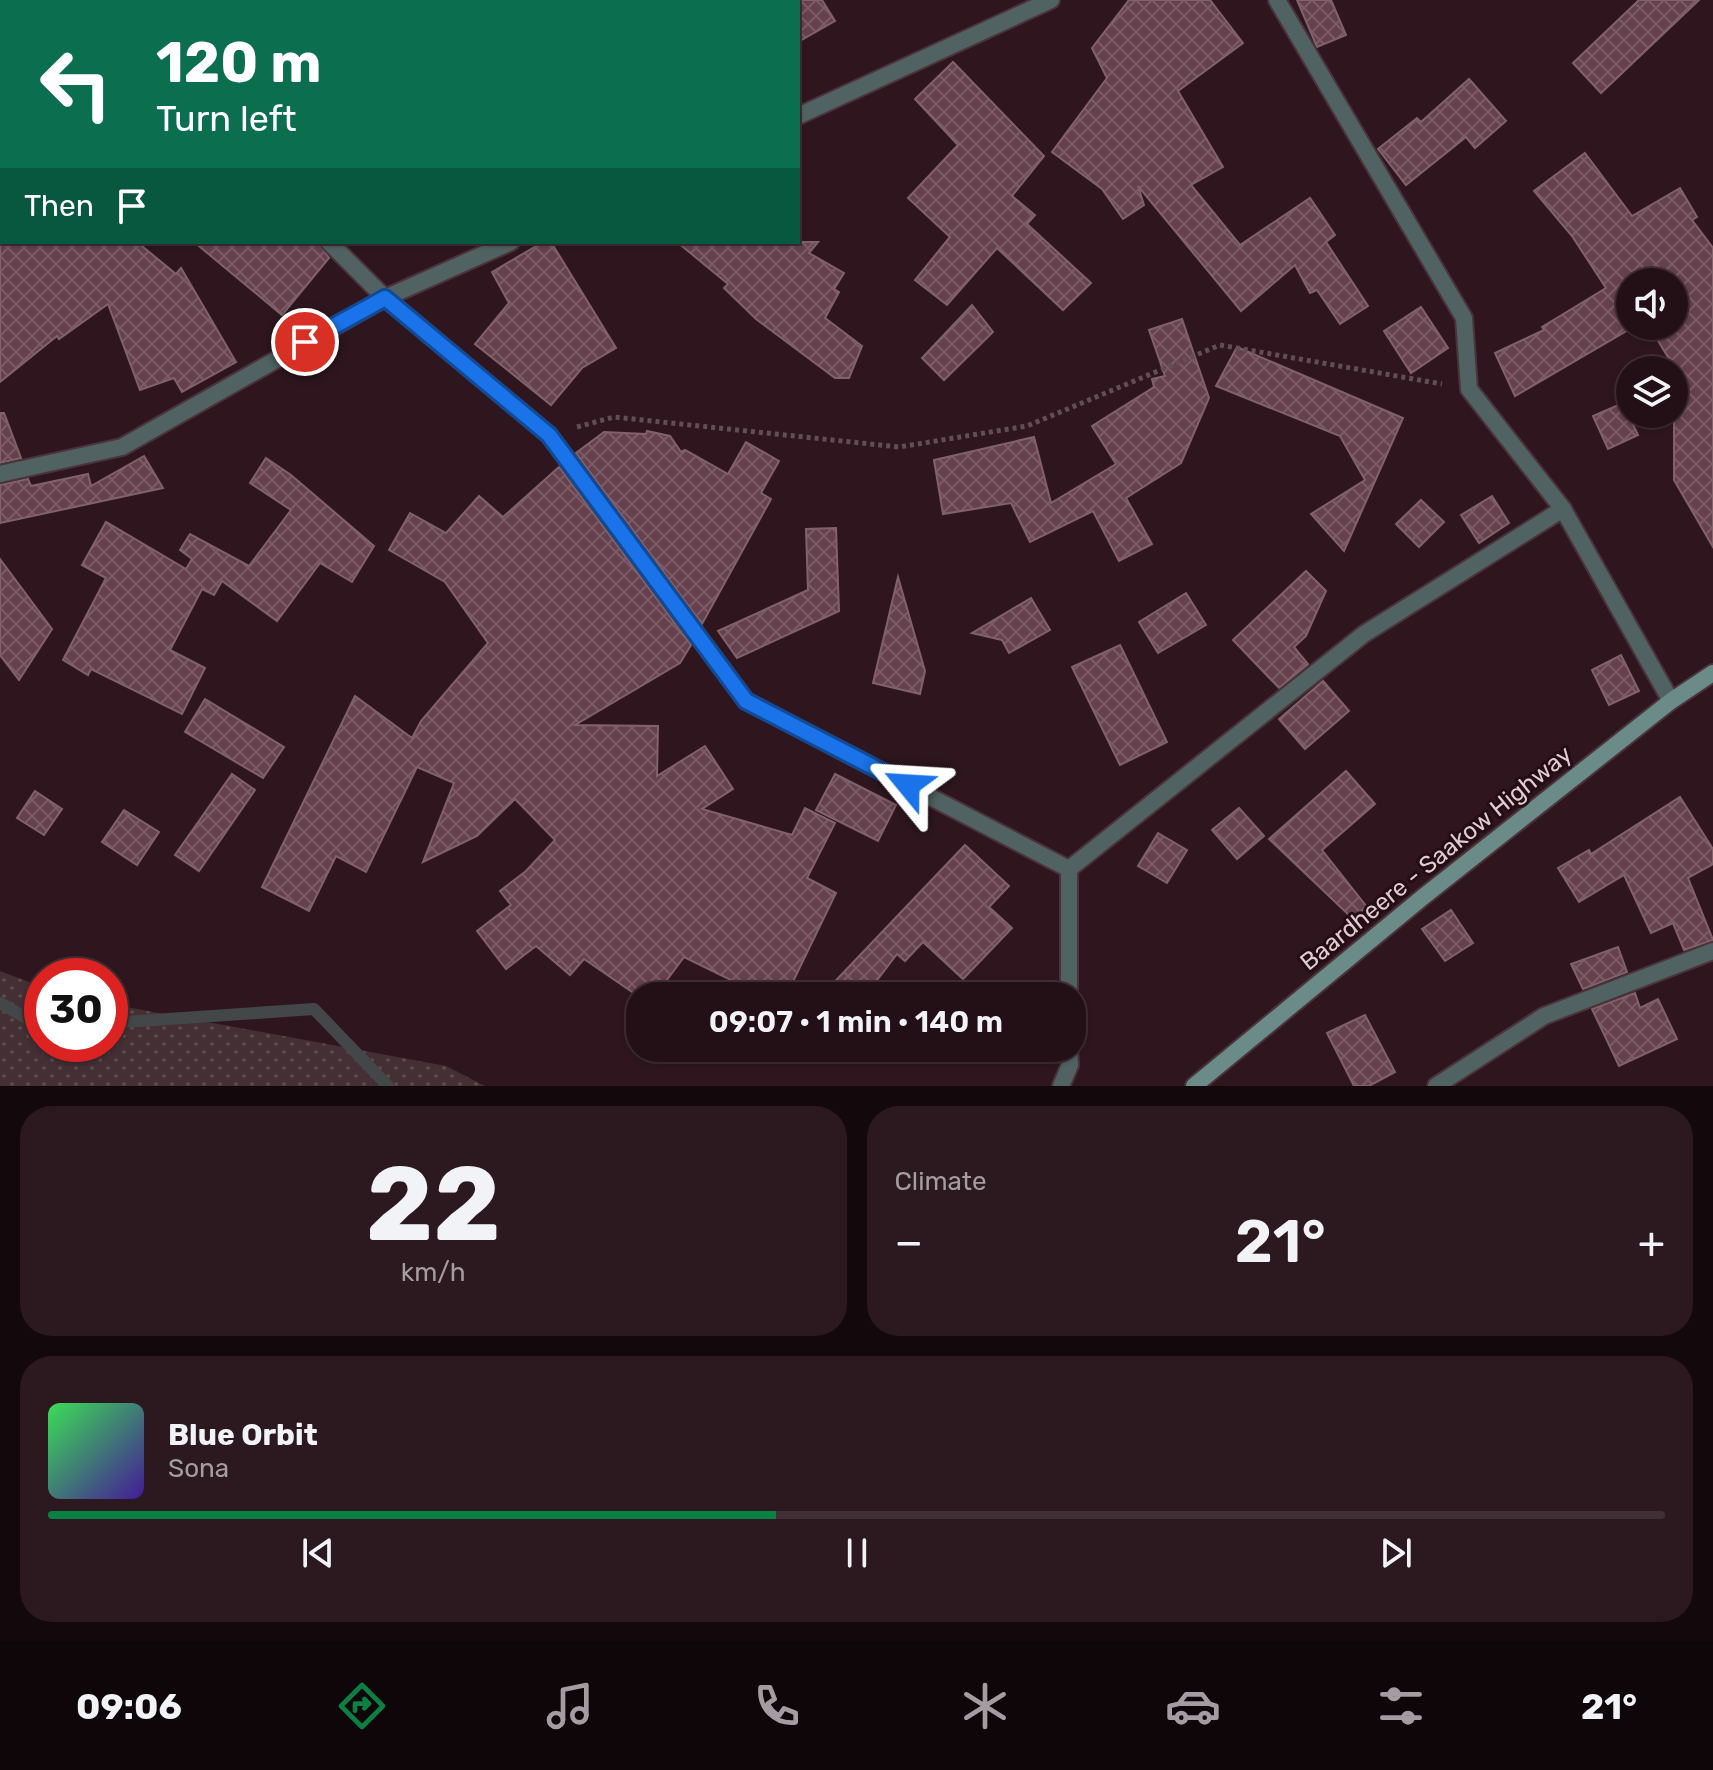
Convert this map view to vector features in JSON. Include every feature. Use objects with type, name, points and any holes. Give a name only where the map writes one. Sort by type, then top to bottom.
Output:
[{"type":"main road","name":"Baardheere - Saakow Highway","points":[[1194,1086],[1423,897],[1671,701],[1713,673]]},
{"type":"street","points":[[800,115],[1051,0]]},
{"type":"street","points":[[1277,0],[1464,318],[1469,389],[1563,509],[1671,701]]},
{"type":"street","points":[[331,244],[385,298],[549,435],[746,701],[1069,869]]},
{"type":"street","points":[[0,474],[122,447],[385,298],[506,244]]},
{"type":"street","points":[[1069,869],[1364,634],[1563,509]]},
{"type":"street","points":[[1069,869],[1069,982]]},
{"type":"street","points":[[1436,1086],[1544,1016],[1713,951]]},
{"type":"street","points":[[1061,1086],[1070,1062]]},
{"type":"path","points":[[549,435],[614,417],[899,447],[1027,426],[1220,345],[1469,389]]},
{"type":"shaded area","points":[[0,971],[24,980],[24,1062],[128,1062],[128,1007],[446,1066],[485,1086],[0,1086]]},
{"type":"building","points":[[800,0],[822,0],[835,21],[800,41]]},
{"type":"building","points":[[1129,0],[1210,0],[1243,43],[1178,91],[1223,167],[1191,185],[1240,245],[1310,198],[1335,235],[1326,242],[1368,306],[1340,324],[1317,290],[1310,293],[1295,265],[1241,311],[1138,186],[1144,205],[1123,219],[1102,189],[1052,152],[1107,78],[1092,48]]},
{"type":"building","points":[[1297,0],[1331,0],[1346,35],[1317,47]]},
{"type":"building","points":[[1639,0],[1699,0],[1601,93],[1573,63]]},
{"type":"building","points":[[953,62],[1044,156],[1012,196],[1035,215],[1027,224],[1091,283],[1063,310],[997,248],[947,305],[915,280],[950,237],[908,198],[958,145],[915,99]]},
{"type":"building","points":[[1469,79],[1506,121],[1475,148],[1466,137],[1406,185],[1378,149],[1417,118],[1421,122]]},
{"type":"building","points":[[1585,153],[1632,216],[1680,188],[1697,217],[1692,220],[1713,248],[1713,547],[1674,480],[1674,428],[1688,428],[1688,356],[1667,356],[1658,340],[1688,340],[1688,268],[1616,268],[1616,337],[1515,396],[1495,353],[1544,330],[1542,327],[1606,288],[1572,236],[1534,191]]},
{"type":"building","points":[[818,242],[809,253],[844,273],[834,289],[839,292],[825,318],[862,346],[849,378],[835,378],[756,319],[724,288],[728,284],[679,244]]},
{"type":"building","points":[[0,244],[139,244],[176,274],[181,268],[236,362],[182,392],[174,378],[140,390],[108,304],[59,339],[57,336],[0,382]]},
{"type":"building","points":[[196,244],[319,244],[329,258],[282,315]]},
{"type":"building","points":[[540,244],[552,244],[616,348],[582,368],[551,405],[475,344],[509,303],[492,272]]},
{"type":"building","points":[[972,305],[993,332],[944,380],[922,358]]},
{"type":"building","points":[[1421,307],[1448,348],[1411,373],[1384,331]]},
{"type":"building","points":[[1182,319],[1209,398],[1181,463],[1126,498],[1152,544],[1119,561],[1093,511],[1030,542],[1011,503],[943,514],[934,460],[1034,437],[1051,503],[1116,464],[1092,426],[1154,387],[1152,379],[1165,376],[1149,330]]},
{"type":"building","points":[[1237,347],[1403,418],[1344,551],[1311,514],[1365,480],[1340,436],[1216,386]]},
{"type":"building","points":[[1616,406],[1616,428],[1635,428],[1638,435],[1608,449],[1593,416]]},
{"type":"building","points":[[0,413],[4,413],[21,458],[0,463]]},
{"type":"building","points":[[647,431],[670,436],[681,452],[685,450],[728,474],[746,442],[779,461],[761,493],[771,499],[702,624],[576,453],[604,432],[646,434]]},
{"type":"building","points":[[144,456],[163,488],[0,523],[0,485],[28,479],[31,486],[88,474],[91,486]]},
{"type":"building","points":[[266,458],[291,475],[374,546],[352,582],[320,563],[277,621],[222,581],[214,595],[202,589],[170,650],[205,668],[182,714],[91,669],[88,675],[63,660],[106,578],[82,565],[106,522],[186,569],[192,559],[180,550],[190,534],[249,566],[291,510],[250,483]]},
{"type":"building","points":[[559,467],[691,645],[680,663],[575,725],[658,726],[657,776],[705,746],[733,789],[702,809],[792,835],[805,808],[835,823],[807,878],[836,893],[793,982],[735,982],[684,957],[665,982],[626,982],[626,988],[584,959],[570,975],[536,946],[506,969],[477,931],[511,905],[500,891],[526,871],[555,840],[515,799],[477,836],[423,862],[454,783],[417,767],[366,872],[336,856],[309,911],[262,887],[355,696],[412,738],[421,721],[488,643],[445,582],[389,550],[410,513],[446,533],[479,496],[503,517]]},
{"type":"building","points":[[1492,496],[1509,523],[1479,543],[1461,515]]},
{"type":"building","points":[[1421,500],[1444,522],[1419,547],[1396,524]]},
{"type":"building","points":[[836,528],[839,611],[737,658],[718,631],[808,590],[806,529]]},
{"type":"building","points":[[0,559],[52,629],[19,680],[0,655]]},
{"type":"building","points":[[1306,571],[1326,591],[1306,636],[1294,647],[1308,664],[1279,688],[1233,640]]},
{"type":"building","points":[[898,577],[925,671],[920,694],[873,683]]},
{"type":"building","points":[[1186,593],[1206,625],[1158,653],[1139,622]]},
{"type":"building","points":[[1031,598],[1050,630],[1009,653],[1002,640],[972,633]]},
{"type":"building","points":[[1120,645],[1167,742],[1120,765],[1072,667]]},
{"type":"building","points":[[1621,655],[1639,691],[1609,705],[1592,670]]},
{"type":"building","points":[[1323,681],[1349,711],[1305,749],[1279,719]]},
{"type":"building","points":[[205,699],[284,747],[263,778],[185,732]]},
{"type":"building","points":[[1346,771],[1375,804],[1322,850],[1367,907],[1353,919],[1269,839]]},
{"type":"building","points":[[232,774],[255,790],[199,871],[175,855]]},
{"type":"building","points":[[835,774],[896,805],[878,841],[816,810]]},
{"type":"building","points":[[35,791],[62,809],[44,835],[17,818]]},
{"type":"building","points":[[1680,797],[1713,849],[1713,864],[1688,878],[1713,940],[1684,950],[1673,923],[1651,933],[1624,875],[1579,902],[1558,868],[1589,850],[1591,854]]},
{"type":"building","points":[[1239,808],[1264,836],[1237,859],[1212,830]]},
{"type":"building","points":[[124,810],[159,832],[137,865],[102,842]]},
{"type":"building","points":[[1158,833],[1187,850],[1167,883],[1138,866]]},
{"type":"building","points":[[965,845],[1009,886],[989,907],[1012,928],[963,979],[923,942],[905,961],[897,954],[876,982],[834,982]]},
{"type":"building","points":[[1451,910],[1473,943],[1445,961],[1422,929]]},
{"type":"building","points":[[1618,947],[1627,972],[1583,989],[1571,964]]},
{"type":"building","points":[[1635,993],[1640,1008],[1658,999],[1677,1039],[1619,1066],[1592,1009]]},
{"type":"building","points":[[1365,1015],[1395,1072],[1369,1086],[1354,1086],[1327,1033]]},
{"type":"waterway","points":[[0,1003],[24,1017]]},
{"type":"waterway","points":[[128,1022],[314,1009],[388,1086]]},
{"type":"route","points":[[305,342],[385,298],[549,435],[746,701],[908,785]]}]
